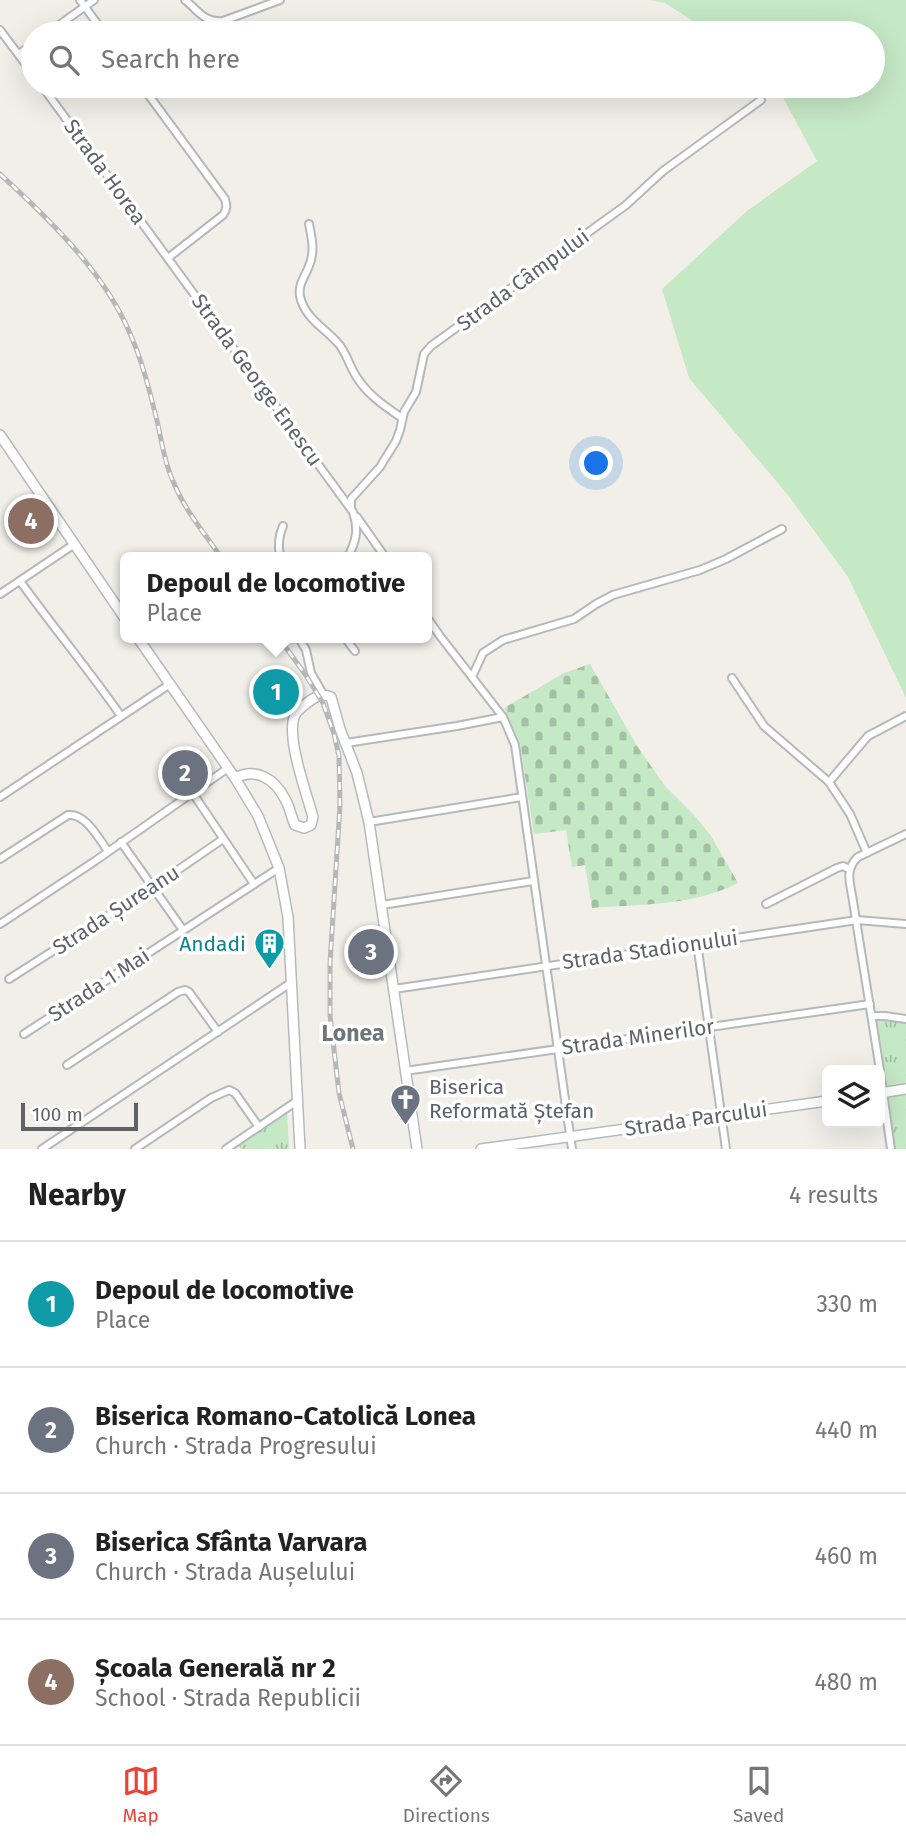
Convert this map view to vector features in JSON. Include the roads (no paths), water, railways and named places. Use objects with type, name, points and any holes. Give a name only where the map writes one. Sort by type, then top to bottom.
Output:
[{"type":"main road","points":[[0,435],[120,613]]},
{"type":"main road","points":[[141,643],[235,778],[258,816],[279,868],[286,899],[300,1149]]},
{"type":"main road","points":[[235,778],[255,773],[266,777],[283,794],[295,825],[304,828],[311,825],[313,817],[294,747],[293,723],[296,713],[318,696],[323,694],[331,697],[360,784],[369,822],[417,1149]]},
{"type":"main road","points":[[885,1092],[906,1089]]},
{"type":"main road","name":"Strada Parcului","points":[[481,1149],[822,1102]]},
{"type":"street","points":[[80,0],[95,21]]},
{"type":"street","points":[[65,21],[94,0]]},
{"type":"street","points":[[186,0],[210,21]]},
{"type":"street","points":[[223,21],[279,0]]},
{"type":"street","points":[[0,30],[21,57]]},
{"type":"street","name":"Strada Horea","points":[[51,98],[168,258]]},
{"type":"street","points":[[151,98],[225,199],[226,210],[223,215],[168,258]]},
{"type":"street","name":"Strada Câmpului","points":[[350,508],[351,499],[380,467],[392,448],[402,418],[416,392],[424,354],[431,346],[626,205],[671,164],[761,100]]},
{"type":"street","points":[[309,224],[313,241],[309,266],[300,283],[304,307],[338,343],[357,379],[371,395],[402,418]]},
{"type":"street","name":"Strada George Enescu","points":[[168,258],[381,552]]},
{"type":"street","points":[[350,508],[358,525],[351,552]]},
{"type":"street","points":[[279,552],[279,534],[283,526]]},
{"type":"street","points":[[471,677],[483,653],[503,640],[574,618],[613,595],[717,563],[782,529]]},
{"type":"street","points":[[0,594],[73,545]]},
{"type":"street","points":[[20,581],[121,716]]},
{"type":"street","points":[[432,624],[503,717],[515,744],[572,1149]]},
{"type":"street","points":[[302,643],[311,673],[323,694]]},
{"type":"street","points":[[349,643],[355,651]]},
{"type":"street","points":[[732,678],[764,726],[829,782],[850,814],[867,853]]},
{"type":"street","points":[[0,797],[170,684]]},
{"type":"street","points":[[829,782],[868,736],[906,716]]},
{"type":"street","points":[[346,743],[503,717]]},
{"type":"street","points":[[0,924],[228,768]]},
{"type":"street","points":[[192,792],[254,884]]},
{"type":"street","points":[[369,822],[522,797]]},
{"type":"street","points":[[0,859],[68,815],[74,814],[83,818],[108,851]]},
{"type":"street","points":[[879,1065],[849,869],[852,863],[867,853],[906,834]]},
{"type":"street","name":"Strada Șureanu","points":[[9,979],[223,839]]},
{"type":"street","points":[[121,842],[183,930]]},
{"type":"street","points":[[766,904],[837,868],[843,866],[849,869]]},
{"type":"street","name":"Strada 1 Mai","points":[[24,1034],[279,868]]},
{"type":"street","points":[[382,905],[533,881]]},
{"type":"street","name":"Strada Stadionului","points":[[394,989],[857,920],[906,924]]},
{"type":"street","points":[[697,943],[726,1149]]},
{"type":"street","points":[[42,1149],[292,982]]},
{"type":"street","points":[[67,1065],[185,990],[218,1032]]},
{"type":"street","name":"Strada Minerilor","points":[[405,1071],[870,1004]]},
{"type":"street","points":[[872,1016],[906,1019]]},
{"type":"street","points":[[135,1149],[211,1098],[229,1090],[235,1093],[259,1126]]},
{"type":"street","points":[[226,1149],[297,1101]]},
{"type":"street","points":[[885,1115],[891,1149]]},
{"type":"railway","points":[[0,174],[72,246],[117,307],[142,364],[170,474],[189,511],[218,552]]},
{"type":"railway","points":[[283,643],[323,703],[339,756],[340,805],[330,963],[330,1015],[339,1093],[353,1149]]},
{"type":"place","name":"Școala Generală nr 2","points":[[31,521]]},
{"type":"place","name":"Depoul de locomotive","points":[[276,692]]},
{"type":"place","name":"Biserica Romano-Catolică Lonea","points":[[185,773]]},
{"type":"place","name":"Biserica Sfânta Varvara","points":[[371,952]]},
{"type":"place","name":"Andadi","points":[[269,971]]},
{"type":"place","name":"Biserica Reformată Ștefan","points":[[406,1126]]},
{"type":"district","name":"Lonea","points":[[353,1033]]}]
